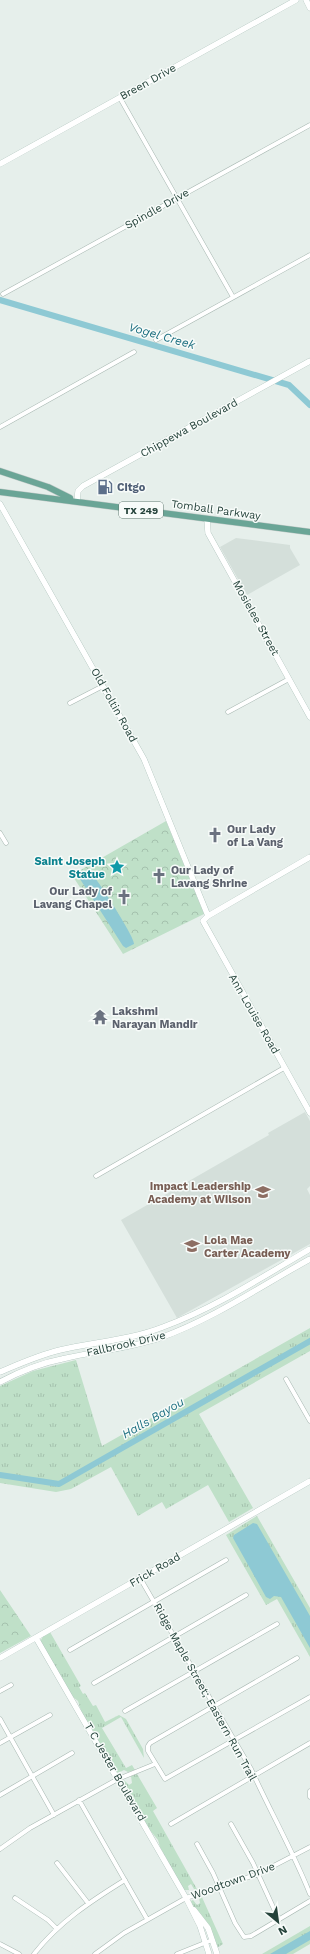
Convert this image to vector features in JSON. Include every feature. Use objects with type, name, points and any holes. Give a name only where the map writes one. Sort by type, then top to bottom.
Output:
[{"type":"main road","points":[[0,471],[48,487],[76,501]]},
{"type":"main road","name":"Tomball Parkway","points":[[0,492],[310,532]]},
{"type":"street","name":"Breen Drive","points":[[0,164],[296,0]]},
{"type":"street","points":[[306,0],[310,8]]},
{"type":"street","points":[[120,98],[233,297]]},
{"type":"street","name":"Spindle Drive","points":[[3,294],[310,125]]},
{"type":"street","points":[[156,340],[310,255]]},
{"type":"street","points":[[0,427],[134,352]]},
{"type":"street","name":"Chippewa Boulevard","points":[[76,501],[78,491],[84,486],[310,361]]},
{"type":"street","name":"Old Foltin Road","points":[[0,504],[144,759],[208,916]]},
{"type":"street","name":"Mosielee Street","points":[[207,519],[208,532],[310,716]]},
{"type":"street","points":[[228,712],[289,680]]},
{"type":"street","points":[[70,703],[103,686]]},
{"type":"street","points":[[0,833],[6,843]]},
{"type":"street","points":[[208,916],[310,857]]},
{"type":"street","name":"Ann Louise Road","points":[[208,916],[204,918],[203,924],[310,1113]]},
{"type":"street","points":[[96,1176],[284,1068]]},
{"type":"street","name":"Fallbrook Drive","points":[[0,1372],[53,1352],[145,1333],[186,1318],[310,1249]]},
{"type":"street","name":"Fallbrook Drive","points":[[0,1382],[42,1364],[147,1342],[189,1326],[310,1259]]},
{"type":"street","points":[[246,1285],[250,1293]]},
{"type":"street","points":[[186,1318],[189,1326]]},
{"type":"street","points":[[286,1379],[310,1421]]},
{"type":"street","name":"Frick Road","points":[[0,1658],[310,1481]]},
{"type":"street","points":[[70,1650],[226,1560]]},
{"type":"street","name":"Ridge Maple Street; Eastern Run Trail","points":[[140,1578],[254,1776],[261,1794],[294,1856],[310,1894]]},
{"type":"street","points":[[94,1683],[246,1595]]},
{"type":"street","points":[[126,1711],[277,1624]]},
{"type":"street","name":"T C Jester Boulevard","points":[[36,1638],[186,1898],[208,1928],[216,1954]]},
{"type":"street","points":[[297,1658],[150,1743],[148,1746],[148,1751],[165,1779],[310,1697]]},
{"type":"street","points":[[0,1691],[11,1685]]},
{"type":"street","points":[[0,1743],[50,1715]]},
{"type":"street","points":[[0,1720],[54,1815]]},
{"type":"street","points":[[171,1824],[310,1743]]},
{"type":"street","points":[[0,1794],[72,1754]]},
{"type":"street","points":[[0,1849],[17,1837],[79,1800],[118,1779],[155,1764]]},
{"type":"street","points":[[310,1791],[310,1797]]},
{"type":"street","points":[[79,1800],[147,1919]]},
{"type":"street","points":[[231,1824],[258,1874],[279,1920]]},
{"type":"street","points":[[197,1844],[220,1887],[241,1934],[247,1937],[310,1901]]},
{"type":"street","name":"Woodtown Drive","points":[[95,1954],[124,1933],[186,1898],[258,1874],[310,1847]]},
{"type":"street","points":[[57,1863],[88,1903]]},
{"type":"street","points":[[34,1954],[57,1929],[88,1903],[125,1880]]},
{"type":"street","points":[[15,1898],[48,1920],[57,1929]]},
{"type":"street","name":"T C Jester Boulevard","points":[[192,1908],[209,1954]]},
{"type":"street","points":[[177,1954],[212,1940]]},
{"type":"street","points":[[0,1944],[19,1954]]},
{"type":"shaded area","points":[[236,538],[290,545],[290,548],[300,565],[247,595],[220,547]]},
{"type":"shaded area","points":[[305,1112],[310,1121],[310,1186],[307,1189],[310,1195],[310,1244],[177,1318],[121,1220],[269,1135],[268,1133]]},
{"type":"green space","points":[[166,821],[204,914],[123,954],[72,875]]},
{"type":"green space","points":[[310,1328],[310,1351],[199,1414],[253,1508],[229,1522],[208,1485],[166,1509],[162,1502],[138,1516],[111,1467],[71,1489],[56,1492],[0,1483],[0,1386],[33,1371],[76,1360],[102,1446]]},
{"type":"green space","points":[[257,1516],[310,1608],[310,1657],[277,1599],[266,1605],[226,1535]]},
{"type":"green space","points":[[0,1590],[31,1636],[0,1653]]},
{"type":"green space","points":[[50,1632],[81,1686],[79,1687],[83,1694],[85,1693],[93,1706],[96,1705],[105,1722],[119,1715],[126,1719],[143,1749],[144,1758],[121,1717],[102,1728],[126,1768],[132,1765],[135,1770],[128,1772],[124,1770],[118,1773],[115,1770],[82,1714],[78,1701],[73,1697],[40,1642],[43,1636]]},
{"type":"green space","points":[[137,1774],[157,1808],[153,1811],[198,1891],[194,1889],[191,1884],[188,1886],[189,1890],[184,1890],[160,1847],[158,1840],[149,1829],[124,1786],[124,1780],[129,1785],[132,1783],[131,1776]]},
{"type":"green space","points":[[201,1895],[223,1944],[217,1948],[192,1905],[191,1901],[193,1900],[197,1905],[200,1903],[199,1898]]},
{"type":"green space","points":[[310,1926],[310,1944],[293,1954],[262,1954]]},
{"type":"water","points":[[89,870],[107,895],[129,931],[134,944],[126,948],[123,946],[78,876]]},
{"type":"water","points":[[253,1523],[257,1524],[310,1616],[310,1648],[281,1597],[274,1596],[270,1599],[266,1597],[233,1538],[234,1535]]},
{"type":"water","points":[[310,1931],[310,1940],[286,1954],[270,1954]]},
{"type":"waterway","name":"Vogel Creek","points":[[0,300],[289,385],[310,405]]},
{"type":"waterway","name":"Halls Bayou","points":[[0,1475],[59,1484],[310,1341]]},
{"type":"place","name":"Citgo","points":[[105,487]]},
{"type":"place","name":"Our Lady of La Vang","points":[[215,835]]},
{"type":"place","name":"Saint Joseph Statue","points":[[117,867]]},
{"type":"place","name":"Our Lady of Lavang Shrine","points":[[159,876]]},
{"type":"place","name":"Our Lady of Lavang Chapel","points":[[124,897]]},
{"type":"place","name":"Lakshmi Narayan Mandir","points":[[100,1017]]},
{"type":"place","name":"Impact Leadership Academy at Wilson","points":[[263,1192]]},
{"type":"place","name":"Lola Mae Carter Academy","points":[[192,1246]]}]
